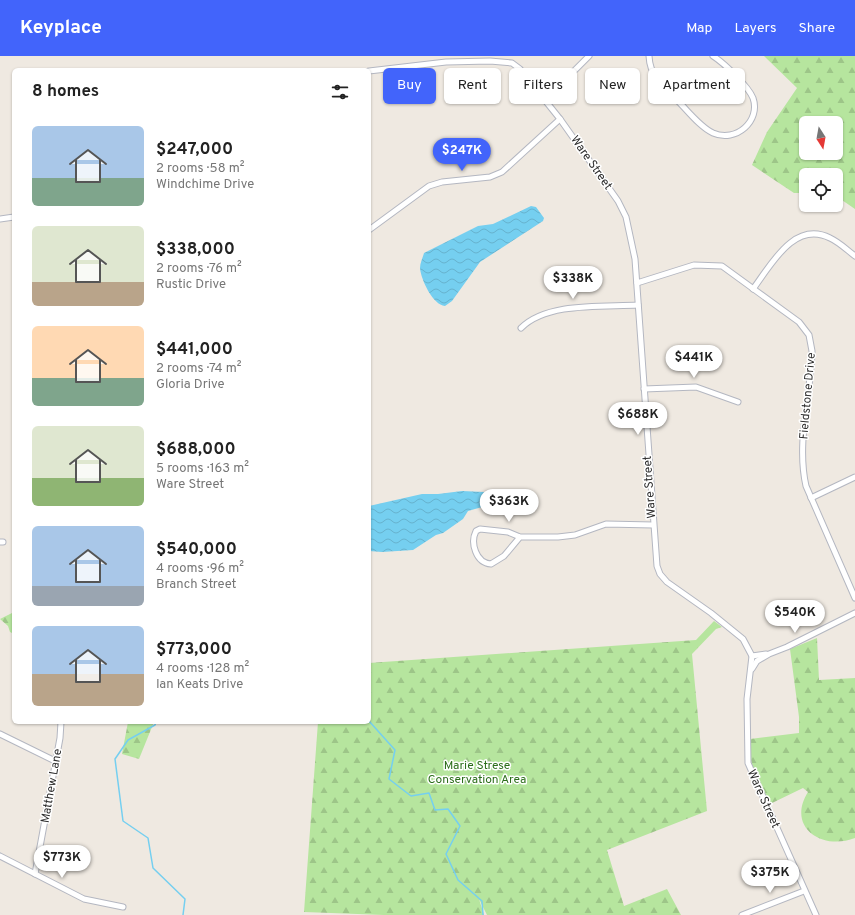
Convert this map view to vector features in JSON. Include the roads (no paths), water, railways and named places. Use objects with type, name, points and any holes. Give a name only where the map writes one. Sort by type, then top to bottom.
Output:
[{"type":"street","points":[[446,56],[446,62]]},
{"type":"street","points":[[577,68],[589,56]]},
{"type":"street","points":[[650,56],[652,74],[662,85],[707,129],[718,135],[730,135],[741,131],[749,123],[754,112],[754,101],[746,87],[713,56]]},
{"type":"street","name":"Ware Street","points":[[371,71],[446,62],[492,61],[512,63],[519,68]]},
{"type":"street","name":"Ware Street","points":[[548,104],[618,201],[626,217],[633,243],[637,283],[652,525],[657,566],[660,574],[667,582],[730,627],[743,639],[752,656],[747,699],[748,764],[816,915]]},
{"type":"street","points":[[371,229],[429,186],[442,182],[490,177],[502,172],[560,119]]},
{"type":"street","points":[[0,219],[12,217]]},
{"type":"street","points":[[753,289],[785,247],[792,240],[802,236],[814,234],[832,238],[855,256]]},
{"type":"street","name":"Fieldstone Drive","points":[[637,283],[694,265],[715,264],[730,270],[753,289],[799,322],[811,341],[812,355],[803,457],[804,478],[811,498],[855,598]]},
{"type":"street","points":[[521,328],[529,319],[547,312],[638,305]]},
{"type":"street","points":[[644,389],[696,387],[738,402]]},
{"type":"street","points":[[811,498],[855,477]]},
{"type":"street","points":[[520,537],[504,556],[491,564],[483,561],[475,550],[474,534],[480,529],[508,532],[520,537],[575,535],[606,524],[652,525]]},
{"type":"street","points":[[750,671],[757,661],[769,654],[787,647],[855,613]]},
{"type":"street","points":[[752,656],[769,654]]},
{"type":"street","name":"Matthew Lane","points":[[35,874],[60,738],[61,724]]},
{"type":"street","points":[[0,734],[55,761]]},
{"type":"street","points":[[0,856],[84,899],[123,907]]},
{"type":"street","points":[[742,915],[804,891]]},
{"type":"water","points":[[531,206],[536,207],[544,218],[543,221],[480,262],[452,301],[445,306],[441,305],[432,297],[425,285],[420,268],[424,253],[478,226],[493,224]]},
{"type":"water","points":[[462,491],[484,492],[488,497],[488,502],[482,507],[468,511],[463,519],[443,533],[436,535],[413,550],[371,551],[371,506],[422,494]]},
{"type":"waterway","points":[[371,723],[395,750],[389,779],[411,796],[429,793],[435,810],[448,809],[460,826],[446,854],[458,880],[482,901],[483,915]]},
{"type":"waterway","points":[[155,724],[128,740],[115,759],[123,821],[148,838],[153,868],[185,899],[183,915]]},
{"type":"park label","name":"Marie Strese Conservation Area","points":[[477,773]]}]
